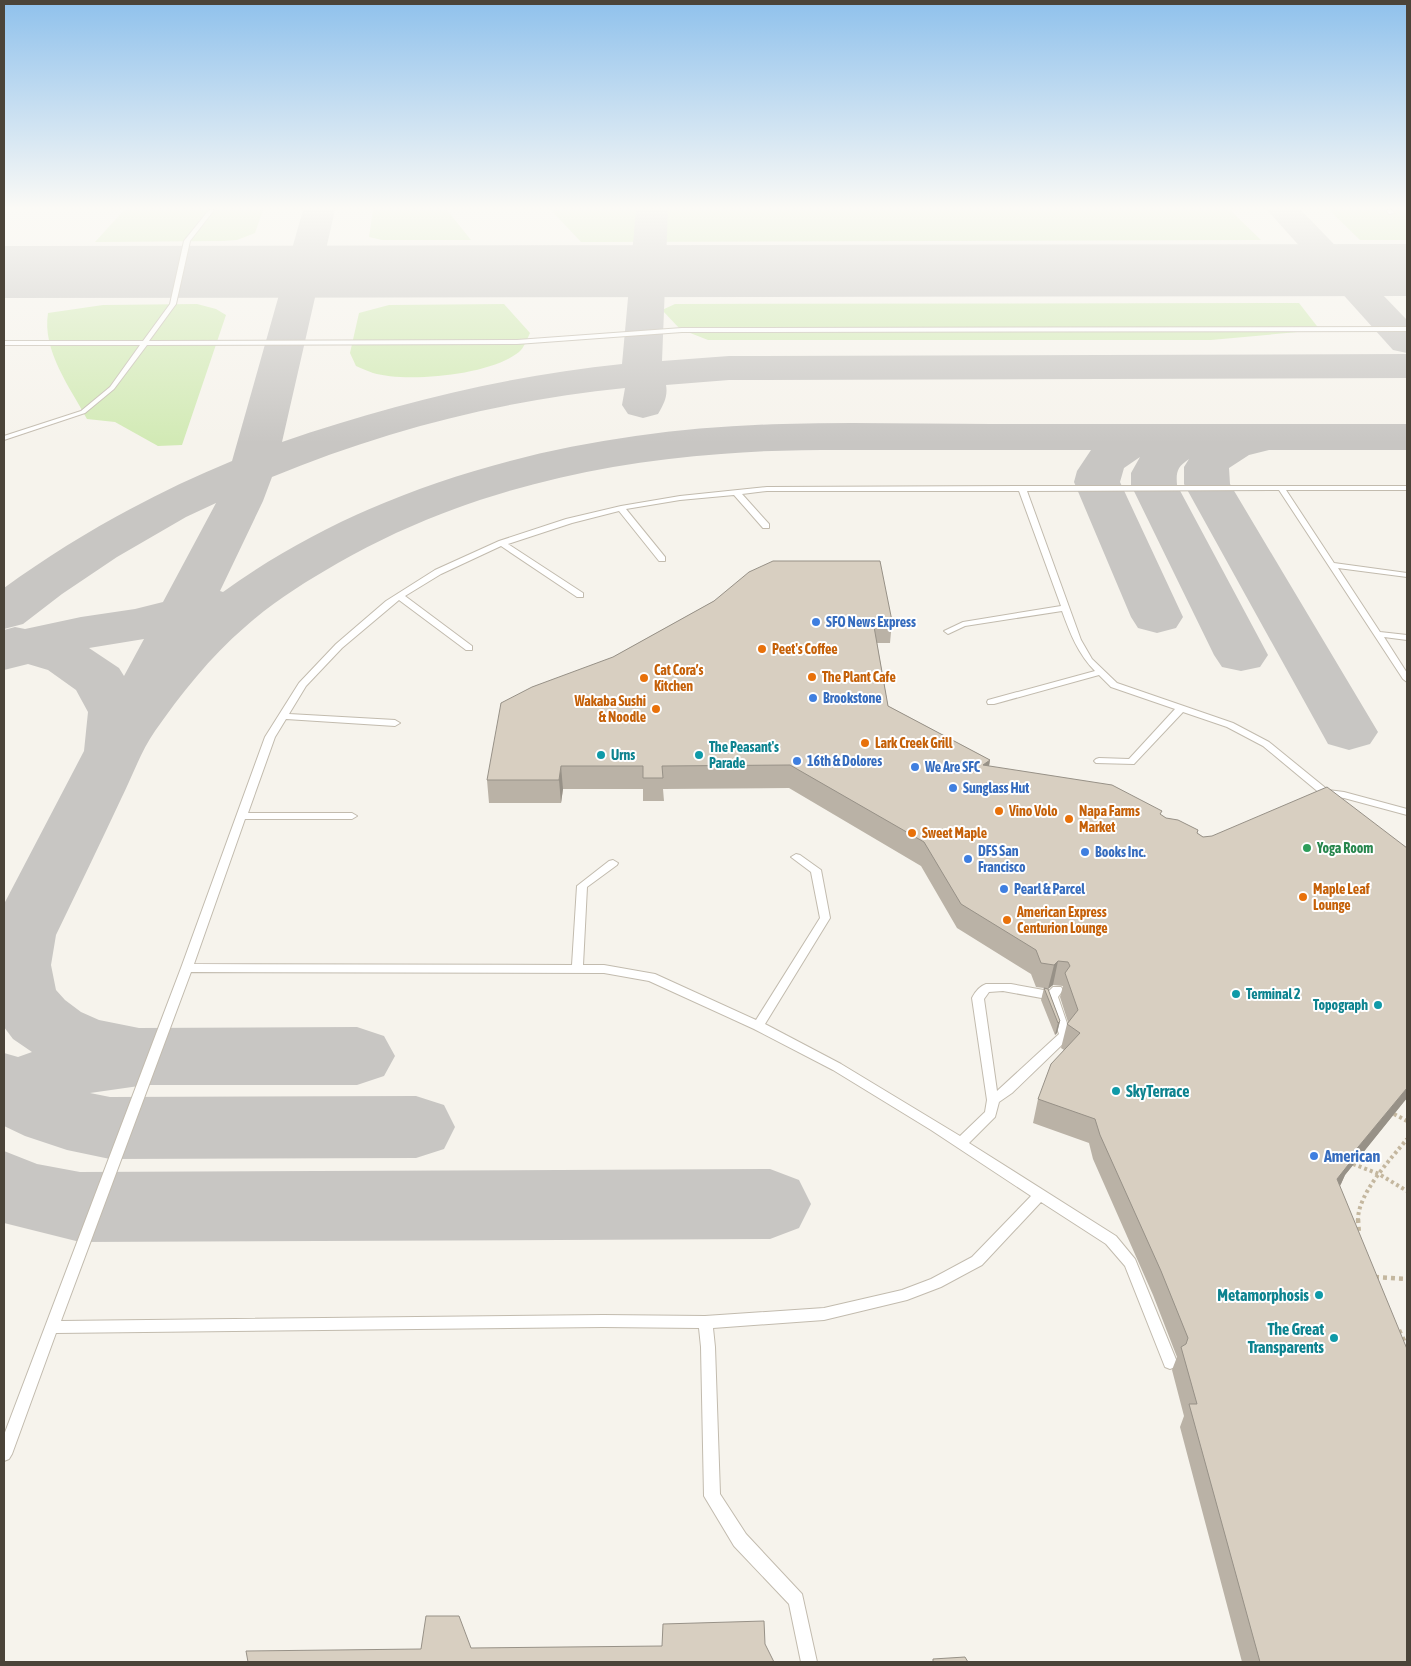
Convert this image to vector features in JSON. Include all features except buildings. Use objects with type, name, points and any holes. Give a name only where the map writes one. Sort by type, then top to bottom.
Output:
[{"type":"lane","points":[[4,438],[83,412],[112,388],[173,304],[177,288]]},
{"type":"lane","points":[[4,343],[517,342],[682,330],[1407,329]]},
{"type":"lane","points":[[1022,488],[1077,640],[1089,660],[1114,685],[1230,725],[1266,744],[1323,796],[1344,795],[1407,812]]},
{"type":"lane","points":[[1281,488],[1407,680]]},
{"type":"lane","points":[[4,1454],[187,968],[270,737],[302,686],[339,646],[399,596],[438,572],[502,543],[569,520],[621,508],[680,498],[736,492],[767,489],[1407,488]]},
{"type":"lane","points":[[736,492],[766,526]]},
{"type":"lane","points":[[621,508],[662,559]]},
{"type":"lane","points":[[502,543],[580,594]]},
{"type":"lane","points":[[1331,565],[1407,575]]},
{"type":"lane","points":[[399,596],[469,648]]},
{"type":"lane","points":[[948,631],[963,624],[1066,608]]},
{"type":"lane","points":[[1377,634],[1407,637]]},
{"type":"lane","points":[[992,702],[1100,672]]},
{"type":"lane","points":[[1099,761],[1131,762],[1181,708]]},
{"type":"lane","points":[[282,716],[394,723]]},
{"type":"lane","points":[[241,816],[352,816]]},
{"type":"lane","points":[[758,1026],[825,918],[816,870],[796,857]]},
{"type":"lane","points":[[578,969],[582,886],[613,863]]},
{"type":"lane","points":[[187,968],[604,969],[651,978],[758,1026],[837,1067],[1111,1240],[1130,1263],[1170,1362]]},
{"type":"lane","points":[[960,1144],[991,1114],[993,1100],[978,998],[986,988],[1001,986],[1054,992],[1065,1035],[1008,1090],[993,1100]]},
{"type":"lane","points":[[52,1327],[603,1321],[705,1322],[824,1314],[883,1301],[936,1283],[977,1261],[1040,1195]]},
{"type":"lane","points":[[705,1322],[708,1347],[712,1496],[740,1540],[796,1600],[809,1662]]},
{"type":"path","points":[[1394,1114],[1407,1121]]},
{"type":"path","points":[[1361,1244],[1358,1210],[1379,1174],[1407,1139]]},
{"type":"path","points":[[1353,1164],[1379,1174],[1407,1191]]},
{"type":"path","points":[[1370,1269],[1377,1286]]},
{"type":"path","points":[[1372,1277],[1407,1279]]},
{"type":"path","points":[[1394,1320],[1407,1347]]},
{"type":"green space","points":[[1299,303],[1320,330],[1211,340],[708,340],[680,329],[662,310],[675,304]]},
{"type":"green space","points":[[197,304],[216,309],[226,315],[182,445],[158,446],[115,422],[87,419],[53,355],[47,327],[48,313],[103,305]]},
{"type":"green space","points":[[504,304],[530,333],[519,352],[506,360],[489,366],[448,375],[427,377],[388,376],[373,373],[356,366],[350,353],[359,313],[389,305]]},
{"type":"taxiway","points":[[252,469],[299,288]]},
{"type":"taxiway","points":[[641,375],[647,288]]},
{"type":"taxiway","points":[[1356,288],[1407,342]]},
{"type":"taxiway","points":[[641,375],[729,368],[1407,366]]},
{"type":"taxiway","points":[[252,469],[347,434],[471,400],[534,388],[641,375]]},
{"type":"taxiway","points":[[641,375],[646,389],[643,405]]},
{"type":"taxiway","points":[[124,733],[169,674],[206,634],[238,606],[297,566],[353,535],[410,509],[470,487],[530,470],[655,447],[782,437],[1269,437]]},
{"type":"taxiway","points":[[1269,437],[1407,437]]},
{"type":"taxiway","points":[[1269,437],[1242,442],[1218,454],[1206,467],[1207,484],[1349,732]]},
{"type":"taxiway","points":[[1157,617],[1097,482],[1099,471],[1112,454],[1131,445],[1163,438]]},
{"type":"taxiway","points":[[1217,438],[1184,445],[1164,456],[1157,464],[1153,473],[1154,485],[1241,655]]},
{"type":"taxiway","points":[[4,613],[57,574],[114,538],[170,507],[252,469]]},
{"type":"taxiway","points":[[184,612],[240,501],[252,469]]},
{"type":"taxiway","points":[[184,612],[212,605]]},
{"type":"taxiway","points":[[22,934],[184,612]]},
{"type":"taxiway","points":[[26,646],[81,633],[137,625],[184,612]]},
{"type":"taxiway","points":[[15,643],[26,646]]},
{"type":"taxiway","points":[[4,654],[26,646]]},
{"type":"taxiway","points":[[26,646],[67,658],[99,680],[117,712],[114,751]]},
{"type":"taxiway","points":[[4,970],[22,934]]},
{"type":"taxiway","points":[[22,934],[16,961],[19,987],[27,1005],[39,1020],[73,1040],[93,1047],[133,1055]]},
{"type":"taxiway","points":[[14,1091],[73,1068],[146,1056],[357,1056]]},
{"type":"taxiway","points":[[4,1082],[14,1091]]},
{"type":"taxiway","points":[[4,1096],[14,1091]]},
{"type":"taxiway","points":[[14,1091],[27,1101],[53,1114],[67,1119],[110,1128],[416,1127]]},
{"type":"taxiway","points":[[4,1185],[19,1194],[80,1207],[770,1204]]},
{"type":"place","name":"SFO News Express","points":[[816,622]]},
{"type":"place","name":"Peet's Coffee","points":[[762,649]]},
{"type":"place","name":"The Plant Cafe","points":[[812,677]]},
{"type":"place","name":"Cat Cora’s Kitchen","points":[[644,678]]},
{"type":"place","name":"Brookstone","points":[[813,698]]},
{"type":"place","name":"Wakaba Sushi & Noodle","points":[[656,709]]},
{"type":"place","name":"Lark Creek Grill","points":[[865,743]]},
{"type":"place","name":"Urns","points":[[601,755]]},
{"type":"place","name":"The Peasant's Parade","points":[[699,755]]},
{"type":"place","name":"16th & Dolores","points":[[797,761]]},
{"type":"place","name":"We Are SFC","points":[[915,767]]},
{"type":"place","name":"Sunglass Hut","points":[[953,788]]},
{"type":"place","name":"Vino Volo","points":[[999,811]]},
{"type":"place","name":"Napa Farms Market","points":[[1069,819]]},
{"type":"place","name":"Sweet Maple","points":[[912,833]]},
{"type":"place","name":"Yoga Room","points":[[1307,848]]},
{"type":"place","name":"Books Inc.","points":[[1085,852]]},
{"type":"place","name":"DFS San Francisco","points":[[968,859]]},
{"type":"place","name":"Pearl & Parcel","points":[[1004,889]]},
{"type":"place","name":"Maple Leaf Lounge","points":[[1303,897]]},
{"type":"place","name":"American Express Centurion Lounge","points":[[1007,920]]},
{"type":"place","name":"Terminal 2","points":[[1236,994]]},
{"type":"place","name":"Topograph","points":[[1378,1005]]},
{"type":"place","name":"SkyTerrace","points":[[1116,1091]]},
{"type":"place","name":"American","points":[[1314,1156]]},
{"type":"place","name":"Metamorphosis","points":[[1319,1295]]},
{"type":"place","name":"The Great Transparents","points":[[1334,1338]]}]
